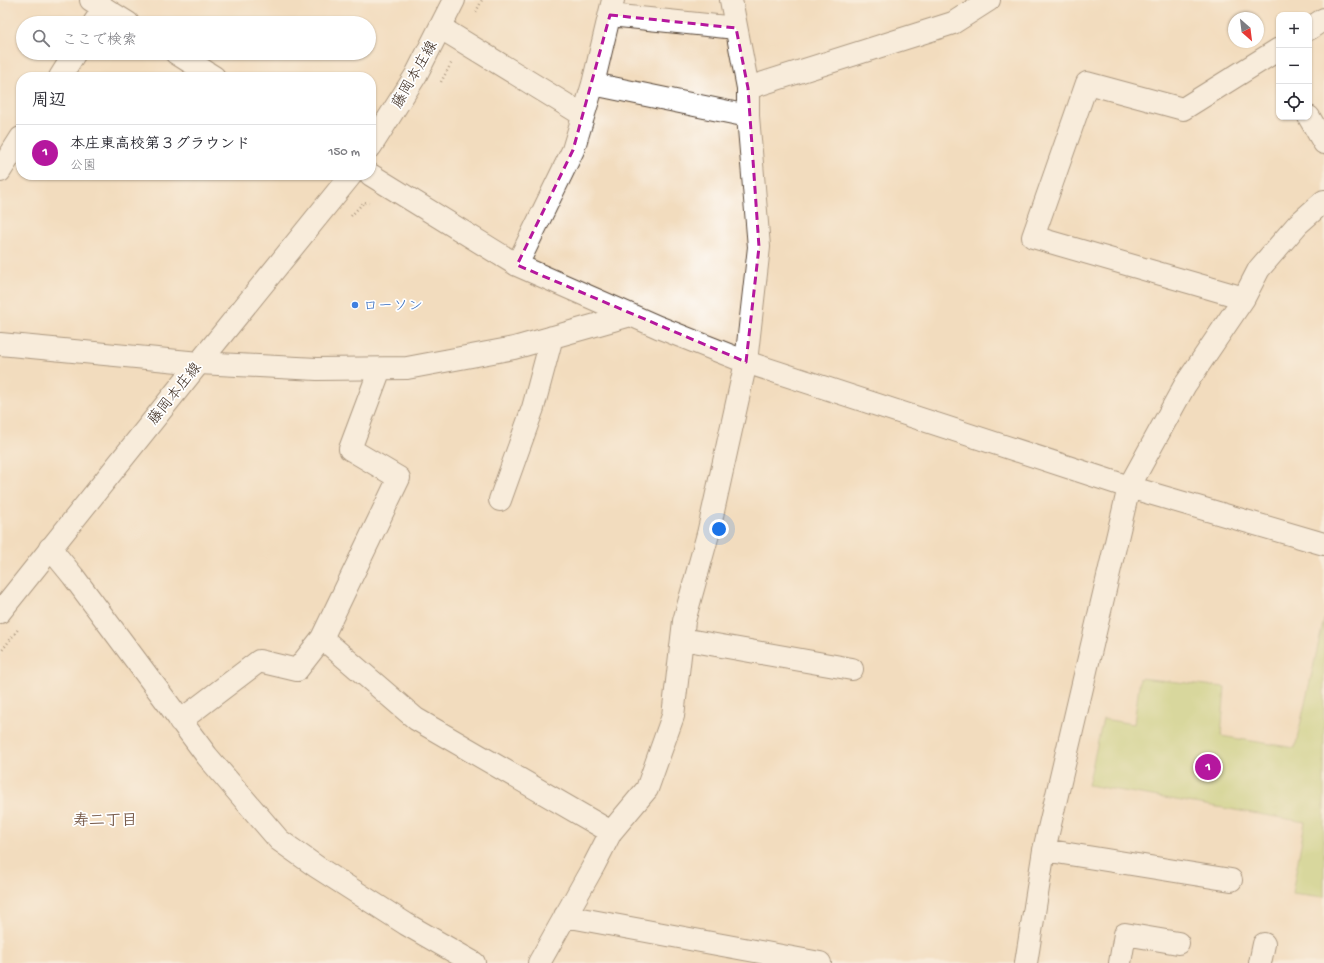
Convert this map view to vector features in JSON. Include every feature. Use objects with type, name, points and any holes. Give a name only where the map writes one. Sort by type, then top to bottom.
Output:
[{"type":"street","name":"藤岡本庄線","points":[[376,138],[416,74],[441,28],[454,0]]},
{"type":"street","points":[[539,963],[611,832],[647,789],[673,716],[684,621],[708,534],[746,362],[759,247],[748,116],[748,88],[730,0]]},
{"type":"street","points":[[748,88],[953,23],[989,0]]},
{"type":"street","points":[[517,264],[573,150],[593,84],[612,7],[736,28]]},
{"type":"street","points":[[96,10],[111,16]]},
{"type":"street","points":[[1312,27],[1324,19]]},
{"type":"street","points":[[441,28],[583,115]]},
{"type":"street","points":[[1244,298],[1033,237],[1087,83],[1183,109],[1276,57]]},
{"type":"street","points":[[63,72],[71,60]]},
{"type":"street","points":[[187,60],[206,72]]},
{"type":"street","points":[[593,84],[748,116]]},
{"type":"street","points":[[1311,120],[1324,143]]},
{"type":"street","points":[[0,171],[16,146]]},
{"type":"street","points":[[376,178],[517,264],[631,315],[746,362],[1129,487],[1324,544]]},
{"type":"street","name":"藤岡本庄線","points":[[0,612],[199,362],[347,180]]},
{"type":"street","points":[[1026,963],[1044,850],[1129,487],[1185,385],[1244,298],[1259,269],[1298,224],[1324,201]]},
{"type":"street","points":[[0,344],[199,362],[317,370],[407,368],[514,348],[631,315]]},
{"type":"street","points":[[500,500],[533,408],[552,338]]},
{"type":"street","points":[[180,721],[259,661],[297,670],[322,638],[399,478],[350,449],[380,368]]},
{"type":"street","points":[[50,548],[73,576],[207,756],[280,840],[316,867],[406,924],[474,963]]},
{"type":"street","points":[[322,638],[416,719],[611,832]]},
{"type":"street","points":[[682,639],[852,669]]},
{"type":"street","points":[[1044,850],[1231,880]]},
{"type":"street","points":[[565,916],[820,963]]},
{"type":"street","points":[[1120,963],[1125,934],[1178,942]]},
{"type":"highlighted area","points":[[610,15],[736,28],[748,88],[759,247],[746,362],[517,265],[573,150]]},
{"type":"green space","points":[[1324,619],[1324,897],[1292,893],[1305,822],[1088,785],[1103,719],[1134,724],[1140,678],[1225,687],[1221,736],[1295,748]]},
{"type":"place","name":"ローソン","points":[[355,305]]},
{"type":"place","name":"本庄東高校第３グラウンド","points":[[1208,767]]},
{"type":"district","name":"寿二丁目","points":[[105,819]]}]
